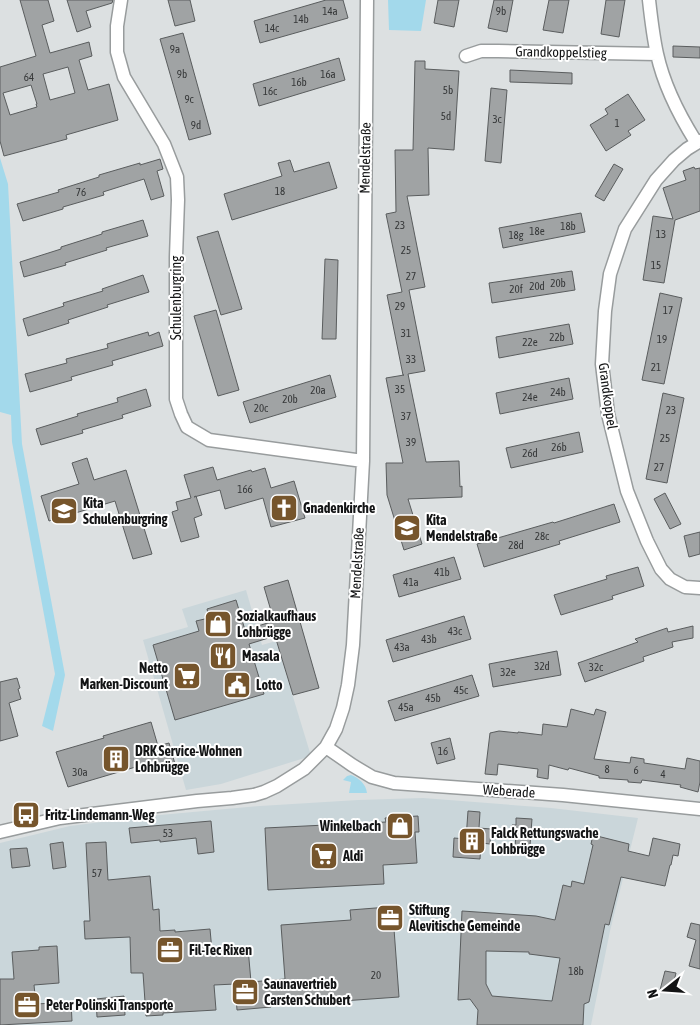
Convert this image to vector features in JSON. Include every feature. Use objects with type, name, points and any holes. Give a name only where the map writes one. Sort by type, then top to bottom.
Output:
[{"type":"street","name":"Schulenburgring","points":[[121,0],[117,26],[117,52],[124,77],[164,144],[176,177],[178,200],[176,399],[187,427],[209,440],[362,462]]},
{"type":"street","name":"Mendelstraße","points":[[0,832],[60,818],[232,798],[259,793],[277,786],[304,768],[326,747],[336,729],[348,685],[353,644],[362,462],[367,0]]},
{"type":"street","points":[[649,0],[657,54],[666,86],[683,122],[698,142]]},
{"type":"street","name":"Grandkoppelstieg","points":[[466,56],[481,51],[657,54]]},
{"type":"street","name":"Grandkoppel","points":[[698,142],[674,160],[656,180],[625,229],[610,274],[605,311],[602,364],[608,414],[627,491],[647,541],[661,570],[670,579],[678,584],[700,588]]},
{"type":"street","name":"Weberade","points":[[326,747],[372,777],[394,783],[562,795],[700,809]]},
{"type":"shaded area","points":[[388,0],[426,0],[421,31],[389,30]]},
{"type":"shaded area","points":[[0,158],[8,184],[22,444],[65,675],[53,731],[42,726],[55,674],[12,442],[11,415],[0,412]]},
{"type":"shaded area","points":[[246,590],[262,645],[276,641],[311,756],[221,784],[186,790],[143,640],[188,627],[182,609]]},
{"type":"shaded area","points":[[351,775],[362,782],[367,793],[349,793],[351,782],[343,780]]},
{"type":"shaded area","points":[[423,798],[551,808],[638,818],[610,931],[591,1025],[0,1025],[0,843],[70,826],[149,816],[260,806]]},
{"type":"building","points":[[20,0],[48,0],[54,21],[42,25],[50,53],[89,42],[92,56],[79,60],[88,90],[109,84],[118,120],[66,135],[67,139],[4,156],[0,141],[0,67],[36,56]],"holes":[[[68,67],[75,93],[50,100],[43,74]],[[31,85],[37,107],[10,115],[3,93]]]},
{"type":"building","points":[[67,0],[113,0],[112,3],[86,11],[91,27],[77,32]]},
{"type":"building","points":[[168,0],[190,0],[195,21],[175,26]]},
{"type":"building","points":[[326,0],[343,0],[348,18],[260,43],[254,21]]},
{"type":"building","points":[[438,0],[459,0],[454,27],[434,23]]},
{"type":"building","points":[[494,0],[513,0],[507,32],[488,28]]},
{"type":"building","points":[[549,0],[569,0],[563,33],[543,30]]},
{"type":"building","points":[[606,0],[625,0],[619,37],[601,34]]},
{"type":"building","points":[[183,33],[211,134],[189,140],[160,39]]},
{"type":"building","points":[[673,46],[700,47],[700,58],[673,57]]},
{"type":"building","points":[[339,58],[345,80],[259,106],[253,84]]},
{"type":"building","points":[[415,61],[425,61],[425,69],[459,71],[454,150],[428,148],[429,195],[407,196],[425,287],[409,290],[425,371],[408,374],[426,462],[459,461],[462,497],[408,499],[422,544],[404,550],[387,495],[386,463],[403,463],[386,378],[404,375],[387,295],[402,292],[386,214],[396,212],[395,150],[413,150]]},
{"type":"building","points":[[510,70],[572,73],[572,84],[510,82]]},
{"type":"building","points":[[491,88],[507,90],[501,163],[485,161]]},
{"type":"building","points":[[628,94],[645,120],[628,131],[631,135],[606,151],[590,125],[608,114],[605,109]]},
{"type":"building","points":[[160,159],[163,169],[157,171],[164,196],[151,200],[144,179],[103,192],[104,195],[23,221],[17,204],[59,192],[58,190],[99,177],[99,175]]},
{"type":"building","points":[[290,160],[294,172],[329,162],[337,188],[232,220],[224,194],[282,176],[278,163]]},
{"type":"building","points":[[614,164],[623,169],[604,201],[595,196]]},
{"type":"building","points":[[694,167],[695,169],[700,168],[700,211],[675,220],[664,283],[643,280],[653,216],[673,219],[663,188],[686,180],[683,171]]},
{"type":"building","points":[[581,213],[585,232],[503,248],[499,228]]},
{"type":"building","points":[[143,220],[148,236],[106,248],[107,250],[65,263],[66,265],[24,277],[20,262],[102,234],[102,232]]},
{"type":"building","points":[[218,231],[242,309],[221,315],[197,237]]},
{"type":"building","points":[[325,259],[338,260],[336,339],[322,339]]},
{"type":"building","points":[[572,271],[575,290],[492,303],[489,283]]},
{"type":"building","points":[[143,275],[149,292],[107,305],[108,307],[68,320],[69,323],[28,336],[23,319],[64,306],[63,303],[103,291],[102,289]]},
{"type":"building","points":[[660,293],[682,298],[664,384],[642,380]]},
{"type":"building","points":[[216,310],[239,390],[218,396],[194,316]]},
{"type":"building","points":[[569,324],[573,344],[499,358],[496,337]]},
{"type":"building","points":[[148,332],[149,336],[159,332],[163,346],[112,361],[113,365],[71,377],[72,380],[30,392],[25,374],[67,363],[66,359],[108,348],[107,344]]},
{"type":"building","points":[[330,375],[336,397],[250,423],[243,402]]},
{"type":"building","points":[[569,378],[573,399],[500,414],[496,393]]},
{"type":"building","points":[[146,389],[151,406],[122,415],[123,418],[82,430],[83,433],[41,445],[36,429],[118,402],[117,398]]},
{"type":"building","points":[[663,393],[684,398],[667,483],[646,479]]},
{"type":"building","points":[[579,432],[583,452],[511,468],[506,448]]},
{"type":"building","name":"Kita Schulenburgring","points":[[87,458],[94,480],[126,470],[152,554],[133,559],[115,501],[49,521],[41,496],[79,484],[72,463]]},
{"type":"building","points":[[213,467],[217,480],[265,468],[271,488],[294,481],[305,518],[271,527],[263,498],[225,509],[220,490],[196,496],[202,515],[194,518],[199,537],[181,542],[172,512],[178,510],[176,502],[191,498],[184,475]]},
{"type":"building","points":[[665,493],[681,524],[670,529],[654,499]]},
{"type":"building","points":[[614,504],[620,522],[559,541],[560,544],[484,567],[477,544]]},
{"type":"building","points":[[700,532],[700,554],[689,557],[684,536]]},
{"type":"building","points":[[454,557],[461,579],[399,597],[393,575]]},
{"type":"building","points":[[638,567],[644,586],[612,596],[613,599],[561,615],[554,595],[607,579],[606,576]]},
{"type":"building","points":[[288,580],[319,688],[293,695],[275,636],[249,644],[264,694],[175,720],[153,645],[199,631],[196,621],[209,618],[207,609],[236,600],[245,630],[274,621],[264,587]]},
{"type":"building","points":[[464,616],[471,639],[393,662],[386,640]]},
{"type":"building","points":[[693,626],[693,638],[672,642],[673,647],[643,657],[644,661],[585,682],[578,663],[638,642],[635,639],[667,628],[668,632]]},
{"type":"building","points":[[557,651],[561,675],[493,687],[489,664]]},
{"type":"building","points":[[472,675],[479,696],[395,721],[388,701]]},
{"type":"building","points":[[17,678],[21,699],[9,703],[18,736],[0,741],[0,682]]},
{"type":"building","points":[[571,709],[594,715],[596,709],[606,712],[594,759],[630,763],[631,757],[644,759],[644,763],[685,769],[687,758],[700,761],[698,792],[680,787],[681,785],[642,780],[641,783],[599,778],[599,776],[569,768],[568,770],[549,765],[548,779],[537,777],[538,769],[498,764],[497,775],[485,774],[490,733],[499,731],[542,735],[543,724],[567,727]]},
{"type":"building","name":"DRK Service-Wohnen Lohbrügge","points":[[151,722],[158,746],[169,743],[175,764],[142,773],[139,766],[68,787],[56,752]]},
{"type":"building","points":[[450,738],[455,759],[437,764],[431,743]]},
{"type":"building","name":"Falck Rettungswache Lohbrügge","points":[[468,811],[480,812],[479,828],[491,829],[490,844],[481,843],[480,859],[453,857],[454,838],[466,839]]},
{"type":"building","name":"Aldi","points":[[418,816],[419,832],[415,832],[417,863],[383,865],[384,884],[268,890],[265,828],[386,822],[385,818]]},
{"type":"building","points":[[516,818],[532,819],[530,845],[526,844],[526,847],[515,846],[516,836],[512,836],[512,825],[516,825]]},
{"type":"building","points":[[211,821],[214,852],[198,854],[196,838],[131,843],[129,828]]},
{"type":"building","points":[[593,835],[629,844],[628,851],[649,856],[653,838],[680,844],[678,856],[673,855],[665,886],[621,877],[609,925],[605,924],[589,1002],[584,1004],[583,1025],[477,1025],[478,1010],[470,999],[458,1000],[462,911],[536,916],[555,920],[563,885],[571,887],[572,881],[584,884],[593,845],[591,844]],"holes":[[[486,951],[529,952],[529,954],[560,958],[552,1001],[492,996],[486,984]]]},
{"type":"building","points":[[63,842],[66,867],[53,869],[50,844]]},
{"type":"building","points":[[106,842],[108,880],[150,876],[153,910],[159,909],[160,931],[175,930],[175,932],[210,929],[212,951],[248,948],[251,982],[285,979],[281,925],[351,920],[350,910],[401,906],[402,928],[394,929],[399,997],[237,1010],[235,984],[214,985],[216,1010],[163,1013],[163,1015],[146,1016],[143,973],[131,973],[130,937],[85,939],[84,921],[90,921],[86,843]]},
{"type":"building","points":[[27,848],[30,866],[12,868],[10,849]]},
{"type":"building","points":[[691,923],[700,925],[700,969],[689,966],[696,940],[687,937]]},
{"type":"building","points":[[57,946],[59,983],[34,985],[36,1004],[71,1002],[72,1021],[0,1025],[0,979],[14,979],[12,952],[39,950],[39,947]]},
{"type":"building","points":[[665,971],[676,973],[671,993],[660,990]]},
{"type":"building","points":[[124,996],[125,1015],[97,1017],[96,999]]},
{"type":"place","name":"Gnadenkirche","points":[[284,508]]},
{"type":"place","name":"Kita Schulenburgring","points":[[64,511]]},
{"type":"place","name":"Kita Mendelstraße","points":[[407,528]]},
{"type":"place","name":"Sozialkaufhaus Lohbrügge","points":[[218,624]]},
{"type":"place","name":"Masala","points":[[223,656]]},
{"type":"place","name":"Netto Marken-Discount","points":[[187,676]]},
{"type":"place","name":"Lotto","points":[[237,685]]},
{"type":"place","name":"DRK Service-Wohnen Lohbrügge","points":[[116,759]]},
{"type":"place","name":"Fritz-Lindemann-Weg","points":[[26,815]]},
{"type":"place","name":"Winkelbach","points":[[400,826]]},
{"type":"place","name":"Falck Rettungswache Lohbrügge","points":[[472,841]]},
{"type":"place","name":"Aldi","points":[[324,856]]},
{"type":"place","name":"Stiftung Alevitische Gemeinde","points":[[390,918]]},
{"type":"place","name":"Fil-Tec Rixen","points":[[170,950]]},
{"type":"place","name":"Saunavertrieb Carsten Schubert","points":[[245,992]]},
{"type":"place","name":"Peter Polinski Transporte","points":[[27,1005]]}]
